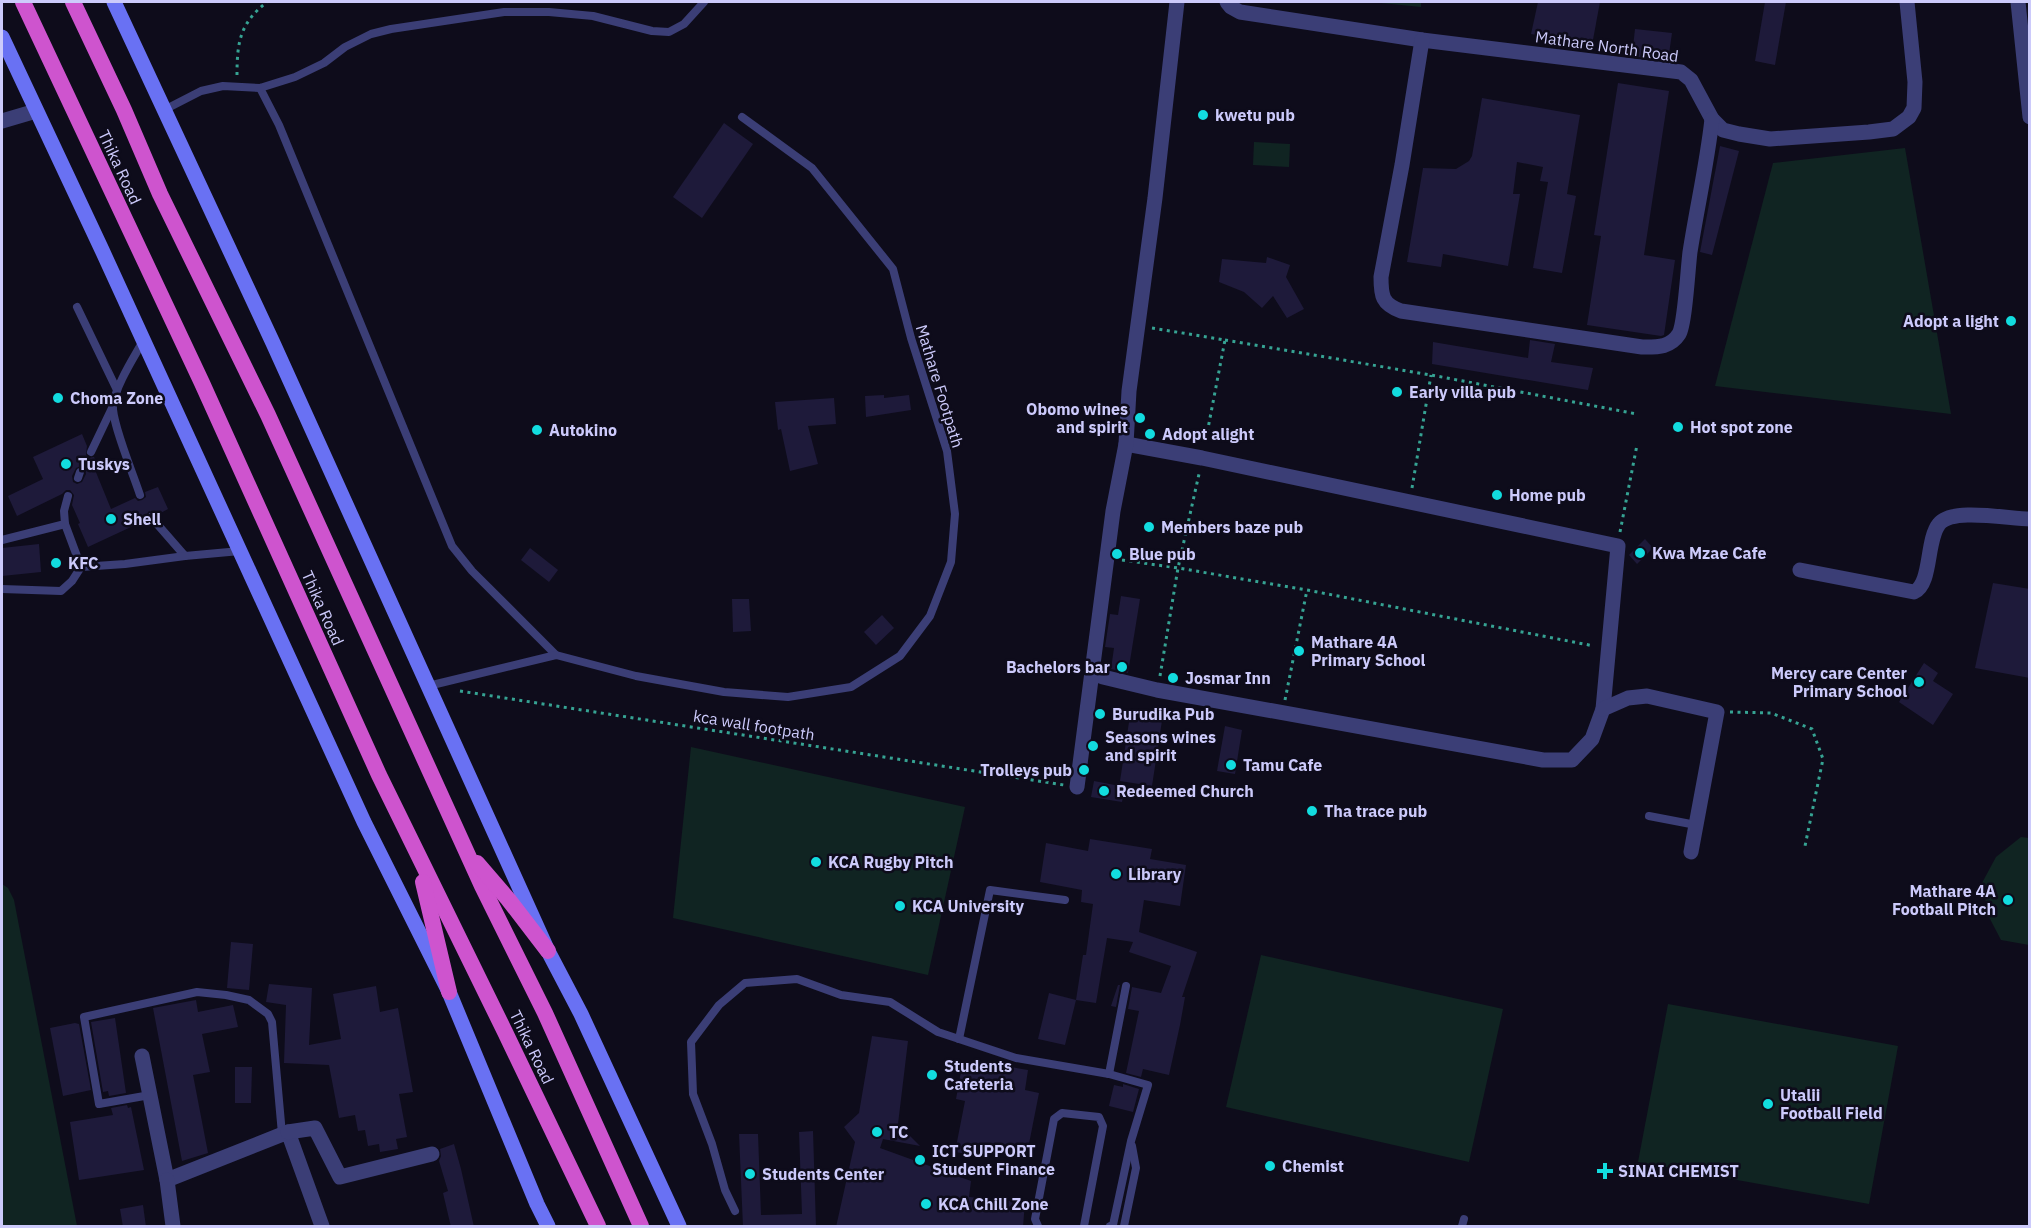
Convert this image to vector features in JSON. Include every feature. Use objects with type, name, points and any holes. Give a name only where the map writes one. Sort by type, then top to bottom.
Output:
[{"type":"highway","name":"Thika Road","points":[[23,2],[202,383],[417,854],[598,1227]]},
{"type":"highway","name":"Thika Road","points":[[73,2],[124,110],[160,194],[277,436],[465,849],[544,1013],[641,1227]]},
{"type":"highway","points":[[465,849],[548,951]]},
{"type":"highway","points":[[417,854],[449,992]]},
{"type":"main road","points":[[114,2],[238,268],[548,951],[580,1014],[679,1227]]},
{"type":"main road","points":[[2,37],[364,822],[449,992],[548,1227]]},
{"type":"street","points":[[1077,787],[1113,511],[1125,444],[1129,392],[1155,198],[1177,2]]},
{"type":"street","name":"Mathare North Road","points":[[1227,2],[1240,12],[1422,40],[1681,72],[1691,80],[1712,119],[1723,130],[1770,140],[1893,129],[1909,117],[1914,108],[1915,82],[1907,2]]},
{"type":"street","points":[[2018,2],[2030,117]]},
{"type":"street","points":[[1422,40],[1381,277],[1381,291],[1384,300],[1390,307],[1401,311],[1642,347],[1660,347],[1671,343],[1680,332],[1690,252],[1707,165],[1712,119]]},
{"type":"street","points":[[2,121],[36,111]]},
{"type":"street","points":[[1092,672],[1103,677],[1157,690],[1542,760],[1572,760],[1592,739],[1603,709],[1618,546],[1410,501],[1125,444]]},
{"type":"street","points":[[1800,570],[1914,592],[1921,587],[1926,574],[1931,542],[1938,525],[1945,518],[1957,515],[2030,519]]},
{"type":"street","points":[[1603,709],[1628,698],[1647,696],[1717,712],[1691,852]]},
{"type":"street","points":[[142,1056],[167,1180],[173,1227]]},
{"type":"street","points":[[167,1180],[285,1133],[315,1128],[340,1177],[432,1154]]},
{"type":"street","points":[[285,1133],[322,1227]]},
{"type":"lane","points":[[164,110],[201,92],[223,86],[260,88],[295,77],[324,63],[345,47],[371,34],[391,29],[504,12],[549,12],[593,16],[652,31],[669,32],[684,24],[704,2]]},
{"type":"lane","points":[[260,88],[279,125],[452,546],[472,571],[556,655]]},
{"type":"lane","name":"Mathare Footpath","points":[[428,686],[556,655],[636,676],[723,692],[788,697],[851,687],[900,656],[930,616],[951,562],[955,513],[947,451],[911,338],[893,269],[812,168],[742,117]]},
{"type":"lane","points":[[77,307],[117,390]]},
{"type":"lane","points":[[91,452],[113,406],[117,390],[142,341]]},
{"type":"lane","points":[[113,406],[118,432],[140,495]]},
{"type":"lane","points":[[68,496],[64,511],[65,524],[81,567]]},
{"type":"lane","points":[[151,517],[185,556]]},
{"type":"lane","points":[[2,540],[65,524]]},
{"type":"lane","points":[[81,567],[240,551]]},
{"type":"lane","points":[[2,589],[61,591],[72,581],[81,567]]},
{"type":"lane","points":[[1650,816],[1696,825]]},
{"type":"lane","points":[[959,1039],[990,890],[1065,900]]},
{"type":"lane","points":[[735,1211],[725,1190],[712,1144],[693,1094],[691,1042],[718,1005],[745,983],[797,979],[841,995],[890,1002],[938,1032],[1016,1058],[1109,1074],[1148,1085],[1131,1142],[1112,1226]]},
{"type":"lane","points":[[1109,1074],[1126,986]]},
{"type":"lane","points":[[150,1095],[99,1104],[84,1017],[197,992],[249,1000],[268,1014],[272,1022],[285,1133]]},
{"type":"lane","points":[[1038,1227],[1035,1219],[1054,1119],[1062,1113],[1099,1117],[1103,1126],[1084,1227]]},
{"type":"lane","points":[[1124,1227],[1136,1168],[1131,1142]]},
{"type":"path","points":[[237,86],[238,44],[242,30],[250,16],[267,2]]},
{"type":"path","points":[[1137,326],[1431,375],[1637,414]]},
{"type":"path","points":[[1157,690],[1178,568],[1225,340]]},
{"type":"path","points":[[1410,501],[1431,375]]},
{"type":"path","points":[[1618,546],[1637,445]]},
{"type":"path","points":[[1108,558],[1307,590],[1608,648]]},
{"type":"path","points":[[1282,714],[1307,590]]},
{"type":"path","name":"kca wall footpath","points":[[428,686],[1077,787]]},
{"type":"path","points":[[1717,712],[1771,713],[1812,729],[1823,759],[1805,846]]},
{"type":"green space","points":[[1371,2],[1421,2],[1421,7]]},
{"type":"green space","points":[[1254,142],[1290,144],[1289,167],[1253,165]]},
{"type":"green space","points":[[1905,148],[1951,414],[1715,386],[1773,163]]},
{"type":"green space","name":"KCA Rugby Pitch","points":[[691,747],[965,807],[928,975],[673,918]]},
{"type":"green space","name":"Mathare 4A Football Pitch","points":[[2021,837],[2029,838],[2029,945],[2001,940],[1989,917],[1982,883],[1996,857]]},
{"type":"green space","points":[[2,884],[8,888],[14,900],[77,1226],[2,1226]]},
{"type":"green space","points":[[1261,955],[1503,1009],[1469,1162],[1226,1107]]},
{"type":"green space","name":"Utalii Football Field","points":[[1668,1004],[1898,1046],[1869,1204],[1638,1162]]},
{"type":"building","points":[[1538,2],[1600,2],[1592,45],[1531,34]]},
{"type":"building","points":[[1765,2],[1786,2],[1775,65],[1755,61]]},
{"type":"building","points":[[1635,29],[1672,33],[1668,61],[1632,56]]},
{"type":"building","points":[[1618,83],[1669,91],[1644,255],[1675,260],[1664,335],[1661,336],[1587,325],[1601,236],[1594,235]]},
{"type":"building","points":[[1482,98],[1580,115],[1567,194],[1576,196],[1562,273],[1533,268],[1548,182],[1540,181],[1543,167],[1517,162],[1513,194],[1520,194],[1508,266],[1443,254],[1441,267],[1407,262],[1423,168],[1456,169],[1469,161],[1472,156]]},
{"type":"building","points":[[724,123],[753,144],[702,218],[673,197]]},
{"type":"building","points":[[1720,146],[1739,151],[1712,255],[1700,252]]},
{"type":"building","points":[[1267,257],[1290,265],[1286,277],[1304,309],[1287,318],[1273,296],[1262,308],[1244,292],[1219,282],[1222,259],[1266,263]]},
{"type":"building","points":[[1530,340],[1555,344],[1551,362],[1593,368],[1588,390],[1432,364],[1433,342],[1528,358]]},
{"type":"building","points":[[884,395],[884,398],[909,395],[911,410],[866,417],[865,396]]},
{"type":"building","points":[[834,398],[836,424],[808,426],[818,464],[790,471],[781,429],[778,430],[775,402]]},
{"type":"building","points":[[82,434],[87,446],[86,455],[89,458],[94,457],[97,463],[93,465],[111,509],[135,498],[138,501],[142,500],[146,497],[145,492],[158,487],[168,509],[157,515],[149,511],[146,520],[88,547],[72,505],[74,495],[70,490],[17,516],[8,496],[43,479],[33,457]],"holes":[[[81,466],[85,469],[86,474],[82,482],[77,484],[73,482],[72,476],[76,468]]]},
{"type":"building","points":[[1645,539],[1653,548],[1637,564],[1629,555]]},
{"type":"building","points":[[39,544],[41,572],[2,576],[2,548]]},
{"type":"building","points":[[530,548],[558,570],[549,582],[521,560]]},
{"type":"building","points":[[1993,583],[2030,589],[2030,678],[1975,668]]},
{"type":"building","points":[[1121,596],[1140,599],[1128,673],[1111,669],[1114,648],[1105,647],[1110,614],[1118,615]]},
{"type":"building","points":[[732,599],[749,599],[751,631],[733,632]]},
{"type":"building","points":[[882,615],[894,628],[876,645],[864,632]]},
{"type":"building","points":[[1924,663],[1938,673],[1933,681],[1953,694],[1933,725],[1899,702]]},
{"type":"building","points":[[1131,709],[1163,714],[1152,786],[1120,781]]},
{"type":"building","points":[[1225,726],[1242,730],[1235,774],[1217,771]]},
{"type":"building","points":[[1094,781],[1125,787],[1122,802],[1091,797]]},
{"type":"building","points":[[1090,839],[1152,849],[1150,859],[1186,865],[1180,906],[1144,900],[1139,932],[1197,952],[1182,997],[1185,997],[1169,1075],[1143,1069],[1141,1077],[1126,1073],[1139,1011],[1128,1009],[1132,987],[1161,993],[1171,966],[1129,952],[1133,942],[1107,938],[1096,1003],[1076,1000],[1083,955],[1086,955],[1093,904],[1081,902],[1082,890],[1040,882],[1046,843],[1088,851]]},
{"type":"building","points":[[231,942],[253,944],[249,990],[227,988]]},
{"type":"building","points":[[269,984],[312,988],[309,1045],[341,1039],[333,994],[376,986],[380,1012],[398,1008],[413,1092],[399,1094],[407,1137],[396,1139],[398,1149],[380,1152],[379,1144],[368,1146],[365,1130],[358,1131],[355,1115],[339,1118],[329,1065],[284,1063],[286,1005],[266,1002]]},
{"type":"building","points":[[1118,985],[1120,985],[1116,1007],[1111,1006]]},
{"type":"building","points":[[1049,993],[1076,1000],[1065,1045],[1038,1039]]},
{"type":"building","points":[[196,1000],[198,1012],[233,1005],[238,1027],[202,1034],[210,1072],[193,1075],[208,1153],[182,1161],[153,1008]]},
{"type":"building","points":[[115,1018],[126,1093],[109,1096],[108,1091],[103,1092],[91,1022]]},
{"type":"building","points":[[79,1024],[91,1090],[63,1096],[50,1028]]},
{"type":"building","points":[[872,1036],[908,1041],[898,1124],[920,1146],[883,1139],[880,1148],[971,1181],[969,1197],[1025,1202],[1023,1227],[836,1227],[855,1142],[844,1127],[859,1113]]},
{"type":"building","points":[[988,1063],[1028,1070],[1025,1090],[1039,1093],[1026,1159],[987,1152],[986,1157],[955,1152],[965,1101],[956,1099],[962,1066],[986,1071]]},
{"type":"building","points":[[235,1067],[252,1067],[251,1103],[235,1103]]},
{"type":"building","points":[[1123,1084],[1139,1089],[1133,1112],[1109,1106],[1114,1085],[1123,1087]]},
{"type":"building","points":[[127,1105],[128,1108],[131,1107],[144,1170],[79,1180],[70,1122],[113,1115],[111,1108]]},
{"type":"building","name":"Students Center","points":[[813,1131],[816,1227],[743,1227],[739,1134],[758,1134],[761,1215],[802,1214],[799,1132]]},
{"type":"building","points":[[454,1144],[474,1227],[451,1227],[443,1193],[448,1191],[439,1161],[440,1149]]},
{"type":"building","points":[[143,1205],[146,1227],[123,1227],[120,1209]]},
{"type":"place","name":"kwetu pub","points":[[1203,115]]},
{"type":"place","name":"Adopt a light","points":[[2011,321]]},
{"type":"place","name":"Early villa pub","points":[[1397,392]]},
{"type":"place","name":"Choma Zone","points":[[58,398]]},
{"type":"place","name":"Obomo wines and spirit","points":[[1140,418]]},
{"type":"place","name":"Hot spot zone","points":[[1678,427]]},
{"type":"place","name":"Autokino","points":[[537,430]]},
{"type":"place","name":"Adopt alight","points":[[1150,434]]},
{"type":"place","name":"Tuskys","points":[[66,464]]},
{"type":"place","name":"Home pub","points":[[1497,495]]},
{"type":"place","name":"Shell","points":[[111,519]]},
{"type":"place","name":"Members baze pub","points":[[1149,527]]},
{"type":"place","name":"Kwa Mzae Cafe","points":[[1640,553]]},
{"type":"place","name":"Blue pub","points":[[1117,554]]},
{"type":"place","name":"KFC","points":[[56,563]]},
{"type":"place","name":"Mathare 4A Primary School","points":[[1299,651]]},
{"type":"place","name":"Bachelors bar","points":[[1122,667]]},
{"type":"place","name":"Josmar Inn","points":[[1173,678]]},
{"type":"place","name":"Mercy care Center Primary School","points":[[1919,682]]},
{"type":"place","name":"Burudika Pub","points":[[1100,714]]},
{"type":"place","name":"Seasons wines and spirit","points":[[1093,746]]},
{"type":"place","name":"Tamu Cafe","points":[[1231,765]]},
{"type":"place","name":"Trolleys pub","points":[[1084,770]]},
{"type":"place","name":"Redeemed Church","points":[[1104,791]]},
{"type":"place","name":"Tha trace pub","points":[[1312,811]]},
{"type":"place","name":"KCA Rugby Pitch","points":[[816,862]]},
{"type":"place","name":"Library","points":[[1116,874]]},
{"type":"place","name":"Mathare 4A Football Pitch","points":[[2008,900]]},
{"type":"place","name":"KCA University","points":[[900,906]]},
{"type":"place","name":"Students Cafeteria","points":[[932,1075]]},
{"type":"place","name":"Utalii Football Field","points":[[1768,1104]]},
{"type":"place","name":"TC","points":[[877,1132]]},
{"type":"place","name":"ICT SUPPORT Student Finance","points":[[920,1160]]},
{"type":"place","name":"Chemist","points":[[1270,1166]]},
{"type":"place","name":"SINAI CHEMIST","points":[[1605,1171]]},
{"type":"place","name":"Students Center","points":[[750,1174]]},
{"type":"place","name":"KCA Chill Zone","points":[[926,1204]]}]
